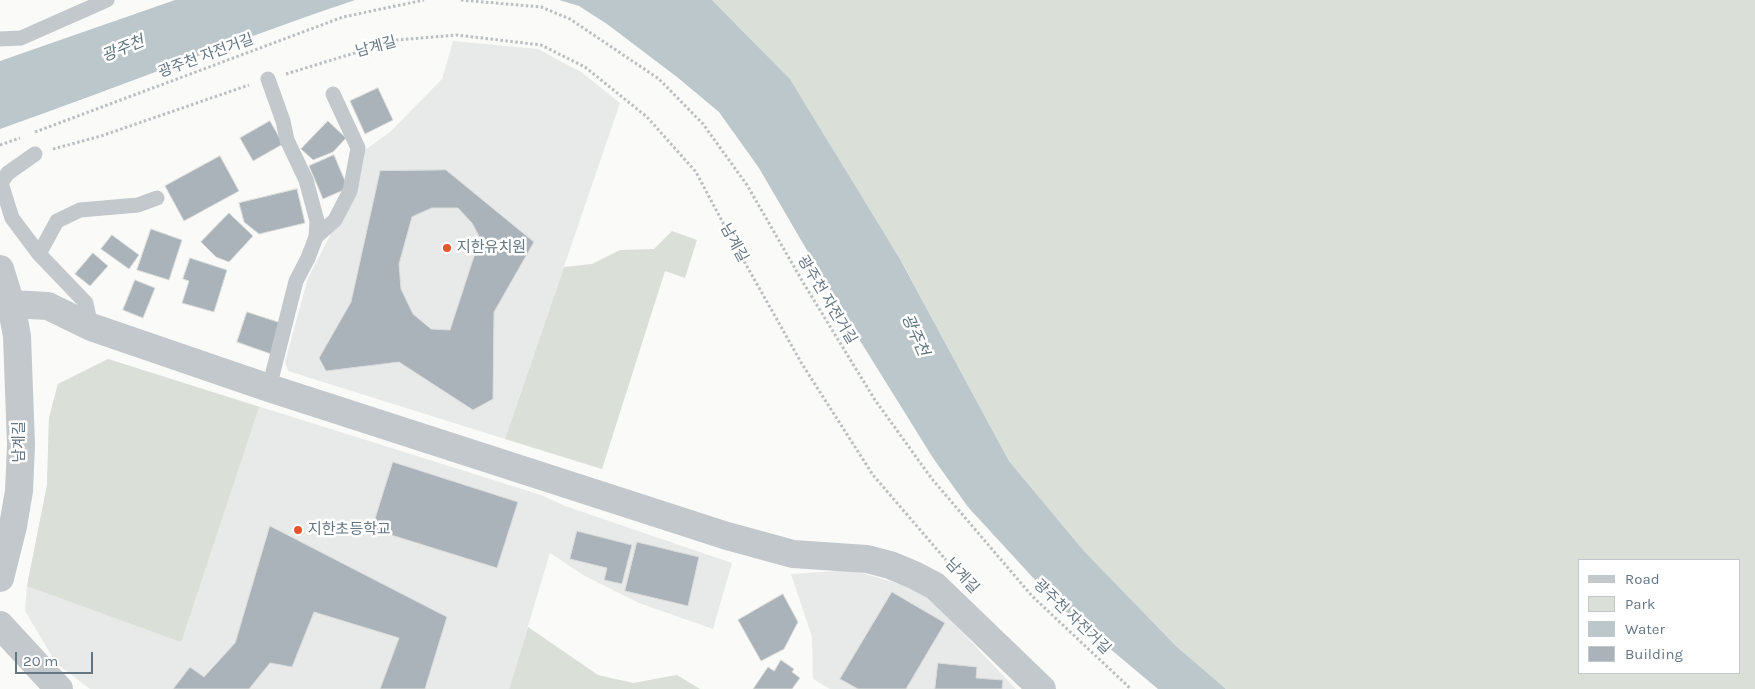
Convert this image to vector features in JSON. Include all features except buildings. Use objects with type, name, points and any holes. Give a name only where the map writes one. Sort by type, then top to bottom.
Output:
[{"type":"street","name":"남계길","points":[[0,269],[11,304],[17,336],[21,445],[13,526],[0,578]]},
{"type":"street","name":"남계길","points":[[11,304],[48,306],[91,326],[269,388],[727,536],[793,554],[867,559],[890,565],[935,586],[1042,689]]},
{"type":"street","points":[[0,625],[59,689]]},
{"type":"lane","points":[[0,39],[21,38],[107,0]]},
{"type":"lane","points":[[268,79],[287,140],[306,180],[317,221],[316,237],[296,282],[269,388]]},
{"type":"lane","points":[[316,237],[335,220],[350,191],[358,148],[334,94]]},
{"type":"lane","points":[[35,154],[8,173],[1,183],[12,218],[39,254],[86,303],[91,326]]},
{"type":"lane","points":[[39,254],[57,221],[80,210],[138,205],[157,198]]},
{"type":"path","name":"광주천 자전거길","points":[[0,146],[343,17],[424,0]]},
{"type":"path","name":"광주천 자전거길","points":[[461,0],[541,7],[570,19],[659,79],[704,124],[746,185],[875,400],[932,479],[1032,596],[1131,689]]},
{"type":"path","name":"남계길","points":[[35,154],[101,136],[218,94],[397,40],[457,35],[541,45],[585,67],[647,117],[696,172],[802,364],[868,467],[949,563]]},
{"type":"shaded area","name":"지한유치원","points":[[453,41],[538,49],[581,72],[620,103],[505,439],[288,371],[285,362],[308,278],[334,228],[361,153],[391,131],[442,79]]},
{"type":"shaded area","name":"지한초등학교","points":[[108,359],[541,495],[565,506],[732,563],[713,629],[639,603],[583,575],[550,553],[509,689],[90,689],[56,663],[25,611],[27,586],[47,485],[49,418],[58,384]]},
{"type":"shaded area","points":[[852,570],[923,591],[1016,689],[830,689],[813,679],[812,637],[791,574]]},
{"type":"green space","points":[[712,0],[1755,0],[1755,689],[1226,689],[1176,646],[1084,551],[1009,461],[903,264],[790,79]]},
{"type":"green space","points":[[672,231],[697,240],[685,278],[665,271],[602,469],[505,439],[564,267],[592,264],[620,250],[654,249]]},
{"type":"green space","points":[[108,359],[259,407],[181,642],[27,586],[47,485],[49,418],[58,384]]},
{"type":"green space","points":[[528,627],[598,675],[633,683],[677,675],[700,689],[509,689]]},
{"type":"water","name":"광주천","points":[[175,0],[355,0],[0,129],[0,61]]},
{"type":"water","name":"광주천","points":[[559,0],[712,0],[790,79],[900,259],[1009,461],[1084,551],[1176,646],[1226,689],[1158,689],[1059,606],[968,507],[933,458],[854,331],[759,168],[719,112],[677,77],[607,24],[579,6]]},
{"type":"place","name":"지한유치원","points":[[447,248]]},
{"type":"place","name":"지한초등학교","points":[[298,530]]}]
